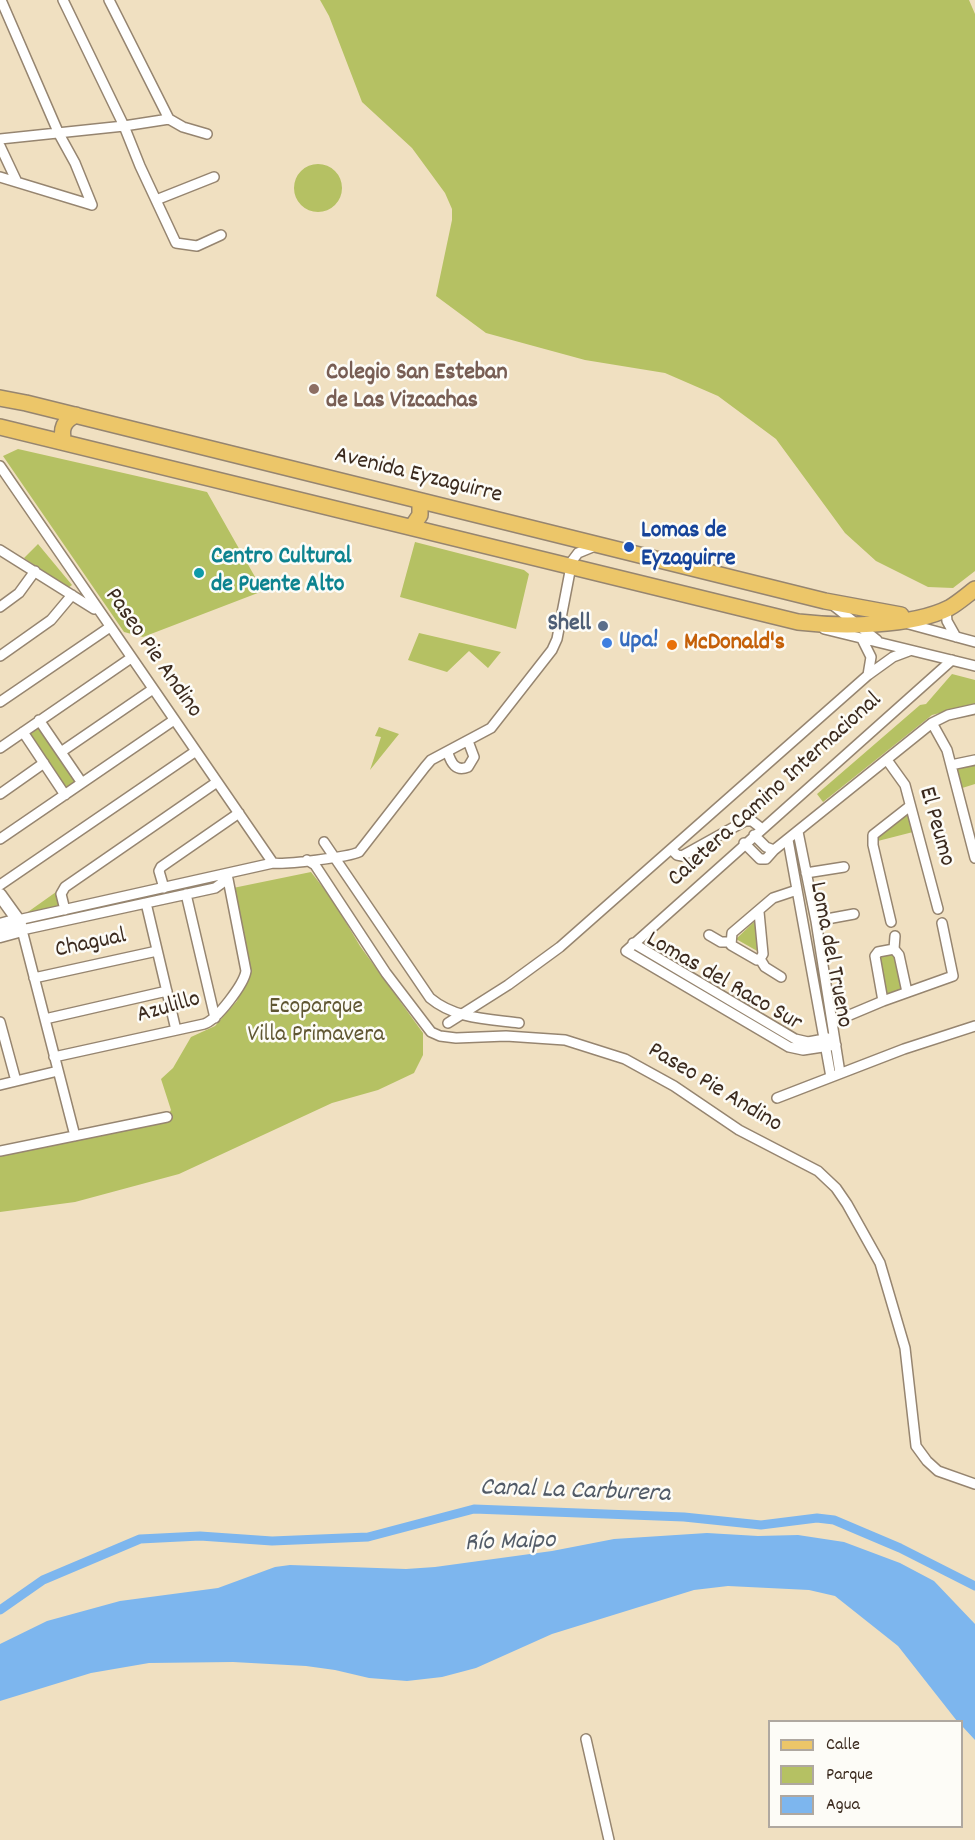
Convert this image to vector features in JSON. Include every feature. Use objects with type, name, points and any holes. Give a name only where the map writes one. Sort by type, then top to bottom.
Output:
[{"type":"main road","name":"Avenida Eyzaguirre","points":[[0,398],[825,601],[891,614],[925,616]]},
{"type":"main road","points":[[64,442],[63,427],[76,415]]},
{"type":"main road","name":"Avenida Eyzaguirre","points":[[0,427],[798,622],[828,625],[860,632],[949,608],[973,590]]},
{"type":"main road","points":[[412,527],[420,515],[420,501]]},
{"type":"main road","points":[[722,604],[730,598],[733,592],[732,583],[728,577]]},
{"type":"street","points":[[0,177],[92,205],[75,163],[58,134],[1,0]]},
{"type":"street","points":[[63,0],[124,126],[176,243],[197,246],[221,235]]},
{"type":"street","points":[[109,0],[169,119],[183,128],[207,134]]},
{"type":"street","points":[[0,139],[58,134],[169,119]]},
{"type":"street","points":[[0,146],[17,182]]},
{"type":"street","points":[[156,200],[214,177]]},
{"type":"street","name":"Paseo Pie Andino","points":[[0,466],[273,863]]},
{"type":"street","points":[[0,936],[20,925],[65,910],[273,863],[352,856],[358,852],[431,760],[484,734],[497,723],[552,650],[571,566],[578,553],[600,545]]},
{"type":"street","points":[[2,555],[34,571],[99,612]]},
{"type":"street","points":[[0,607],[19,593],[34,571]]},
{"type":"street","points":[[567,591],[578,578],[594,572]]},
{"type":"street","points":[[0,656],[51,620],[72,595]]},
{"type":"street","name":"Avenida Eyzaguirre","points":[[825,601],[842,611],[860,632],[884,645],[975,666]]},
{"type":"street","points":[[949,608],[947,621],[956,637]]},
{"type":"street","name":"Avenida Eyzaguirre","points":[[896,621],[975,642]]},
{"type":"street","points":[[0,702],[110,627]]},
{"type":"street","points":[[860,632],[870,657],[868,675]]},
{"type":"street","name":"Avenida Eyzaguirre","points":[[860,632],[884,645]]},
{"type":"street","points":[[448,1023],[560,947],[868,675],[893,657],[909,651]]},
{"type":"street","points":[[0,748],[131,658]]},
{"type":"street","name":"Caletera Camino Internacional","points":[[626,951],[744,843],[952,660]]},
{"type":"street","points":[[61,752],[153,689]]},
{"type":"street","points":[[744,843],[762,860],[767,858],[932,723],[948,715],[975,709]]},
{"type":"street","points":[[39,720],[82,783]]},
{"type":"street","points":[[0,839],[174,720]]},
{"type":"street","points":[[932,723],[947,750],[975,858]]},
{"type":"street","points":[[23,732],[65,795]]},
{"type":"street","points":[[448,753],[453,765],[457,768],[468,767],[474,757],[468,741]]},
{"type":"street","points":[[0,885],[196,751]]},
{"type":"street","name":"El Peumo","points":[[887,760],[904,785],[938,909]]},
{"type":"street","points":[[951,765],[975,760]]},
{"type":"street","points":[[0,794],[44,763]]},
{"type":"street","points":[[65,910],[61,894],[65,887],[217,782]]},
{"type":"street","points":[[891,922],[873,845],[873,835],[910,806]]},
{"type":"street","points":[[164,888],[159,871],[161,867],[239,813]]},
{"type":"street","points":[[672,850],[682,856],[745,821],[752,821],[766,847],[774,850]]},
{"type":"street","points":[[798,832],[833,1022],[831,1042],[840,1073]]},
{"type":"street","name":"Loma del Trueno","points":[[788,840],[831,1042],[831,1077]]},
{"type":"street","points":[[324,842],[426,993],[441,1006],[461,1015],[519,1023]]},
{"type":"street","name":"Paseo Pie Andino","points":[[306,860],[315,865],[386,973],[431,1032],[456,1038],[535,1036],[565,1040],[625,1059],[674,1086],[739,1130],[818,1171],[836,1188],[847,1204],[880,1263],[905,1348],[916,1446],[938,1471],[975,1484]]},
{"type":"street","points":[[806,873],[844,867]]},
{"type":"street","points":[[0,925],[20,925],[146,903],[220,886],[227,874]]},
{"type":"street","name":"Azulillo","points":[[54,1058],[208,1023],[215,1018],[243,981],[246,971],[227,874]]},
{"type":"street","points":[[760,959],[753,959],[731,945],[732,933],[773,898],[797,890]]},
{"type":"street","points":[[186,894],[215,1018]]},
{"type":"street","points":[[0,895],[20,925],[75,1136]]},
{"type":"street","points":[[146,903],[176,1030]]},
{"type":"street","points":[[801,907],[812,904]]},
{"type":"street","points":[[759,912],[763,954],[760,959]]},
{"type":"street","points":[[816,921],[854,914]]},
{"type":"street","points":[[833,1022],[907,992],[958,977],[942,923]]},
{"type":"street","points":[[709,935],[721,942],[730,942]]},
{"type":"street","points":[[895,936],[894,949],[899,955],[907,992]]},
{"type":"street","points":[[633,943],[660,965],[782,1037],[804,1042],[831,1042]]},
{"type":"street","points":[[883,1001],[875,956],[878,952],[894,949]]},
{"type":"street","name":"Chagual","points":[[34,978],[157,951]]},
{"type":"street","name":"Lomas del Raco Sur","points":[[626,951],[660,965]]},
{"type":"street","points":[[760,959],[765,967],[781,977]]},
{"type":"street","points":[[45,1018],[168,991]]},
{"type":"street","points":[[485,1000],[490,1019]]},
{"type":"street","points":[[0,1022],[16,1081]]},
{"type":"street","points":[[777,1098],[904,1049],[975,1026]]},
{"type":"street","points":[[0,1086],[58,1071]]},
{"type":"street","points":[[0,1151],[167,1117]]},
{"type":"street","points":[[586,1739],[609,1840]]},
{"type":"green space","points":[[320,0],[969,0],[975,14],[975,571],[953,588],[928,587],[876,561],[845,533],[776,439],[718,396],[665,373],[585,360],[486,333],[436,296],[452,220],[452,209],[445,193],[412,148],[362,102],[329,16]]},
{"type":"green space","points":[[318,164],[335,171],[342,188],[335,205],[318,212],[301,205],[294,188],[301,171]]},
{"type":"green space","points":[[18,449],[207,492],[263,591],[143,637],[124,632],[3,456]]},
{"type":"green space","points":[[415,542],[524,570],[529,574],[516,629],[400,597]]},
{"type":"green space","points":[[38,544],[72,585],[68,588],[24,558]]},
{"type":"green space","points":[[419,633],[501,652],[488,668],[469,651],[447,672],[408,660]]},
{"type":"green space","points":[[952,674],[975,680],[975,704],[932,715],[823,802],[817,794],[920,705],[926,704]]},
{"type":"green space","points":[[39,724],[79,782],[66,791],[26,732]]},
{"type":"green space","points":[[379,727],[399,734],[370,770],[381,737],[375,736]]},
{"type":"green space","points":[[975,765],[975,784],[959,789],[955,774],[958,766]]},
{"type":"green space","points":[[904,814],[909,814],[913,832],[874,842],[874,839]]},
{"type":"green space","name":"Ecoparque Villa Primavera","points":[[311,872],[332,899],[360,946],[423,1033],[423,1055],[414,1073],[378,1090],[332,1103],[179,1174],[75,1202],[0,1212],[0,1156],[163,1123],[171,1110],[161,1079],[173,1068],[191,1037],[215,1026],[237,1001],[250,969],[233,888]]},
{"type":"green space","points":[[56,892],[60,907],[26,917],[25,914]]},
{"type":"green space","points":[[757,919],[759,952],[736,939]]},
{"type":"green space","points":[[894,952],[904,991],[886,997],[878,955]]},
{"type":"water","points":[[707,1533],[758,1536],[798,1535],[844,1542],[900,1563],[934,1581],[975,1624],[975,1740],[963,1727],[963,1720],[956,1720],[898,1646],[835,1596],[809,1590],[728,1586],[694,1590],[552,1634],[476,1668],[442,1677],[407,1681],[369,1678],[306,1666],[233,1662],[149,1663],[91,1673],[0,1701],[0,1644],[47,1621],[120,1601],[218,1588],[275,1567],[290,1565],[406,1569],[435,1567],[552,1551],[614,1539]]},
{"type":"waterway","name":"Canal La Carburera","points":[[0,1610],[43,1580],[140,1539],[200,1536],[272,1541],[368,1537],[474,1509],[684,1517],[761,1525],[817,1518],[834,1520],[900,1548],[975,1586]]},
{"type":"place","name":"Colegio San Esteban de Las Vizcachas","points":[[314,389]]},
{"type":"place","name":"Lomas de Eyzaguirre","points":[[629,547]]},
{"type":"place","name":"Centro Cultural de Puente Alto","points":[[199,573]]},
{"type":"place","name":"Shell","points":[[603,626]]},
{"type":"place","name":"Upa!","points":[[607,643]]},
{"type":"place","name":"McDonald's","points":[[672,645]]},
{"type":"water label","name":"Río Maipo","points":[[510,1544]]}]
